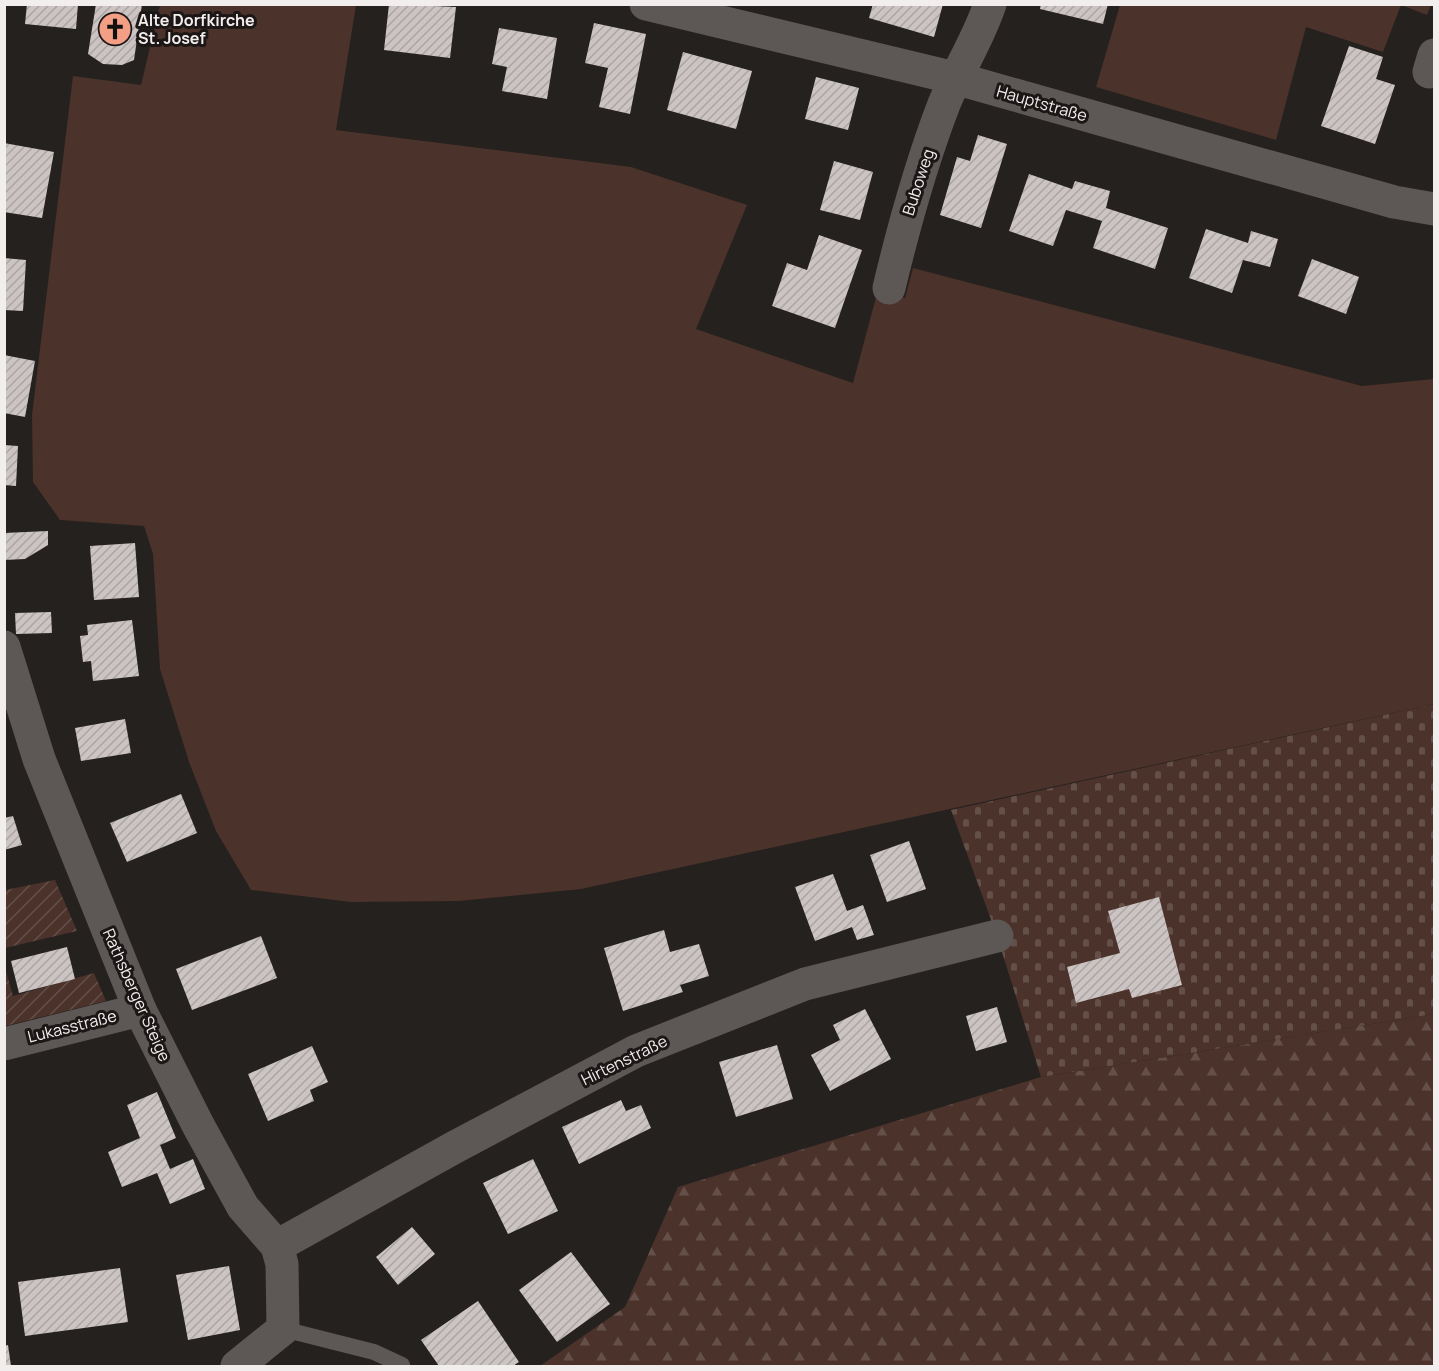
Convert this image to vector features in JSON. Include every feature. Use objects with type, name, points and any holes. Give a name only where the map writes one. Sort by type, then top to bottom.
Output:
[{"type":"street","name":"Hauptstraße","points":[[646,4],[955,78],[1394,202],[1434,209]]},
{"type":"street","name":"Buboweg","points":[[889,288],[913,193],[955,78],[977,40],[990,4]]},
{"type":"street","name":"Rathsberger Steige","points":[[4,647],[39,759],[140,1010],[198,1125],[243,1207],[277,1246]]},
{"type":"street","name":"Hirtenstraße","points":[[277,1246],[455,1147],[636,1051],[805,984],[997,936]]},
{"type":"street","name":"Lukasstraße","points":[[4,1044],[140,1010]]},
{"type":"street","points":[[237,1366],[283,1329],[282,1264],[277,1246]]},
{"type":"lane","points":[[283,1329],[374,1352],[402,1365]]},
{"type":"green space","points":[[1120,4],[1431,5],[1427,15],[1401,5],[1383,52],[1306,27],[1276,140],[1096,87]]},
{"type":"green space","points":[[160,5],[356,5],[336,130],[631,167],[747,205],[696,329],[853,383],[878,290],[905,298],[913,268],[1362,386],[1434,379],[1434,704],[581,889],[459,901],[351,902],[251,890],[216,831],[189,762],[160,669],[153,554],[144,526],[60,520],[33,482],[32,415],[73,76],[141,85]]},
{"type":"green space","points":[[1434,704],[1434,1014],[1041,1077],[997,936],[951,810]]},
{"type":"green space","points":[[55,880],[77,931],[5,948],[5,890]]},
{"type":"green space","points":[[4,964],[13,996],[94,973],[106,1001],[5,1026]]},
{"type":"green space","points":[[1434,1014],[1434,1366],[540,1366],[625,1307],[678,1187],[1041,1077]]},
{"type":"building","points":[[27,4],[78,4],[76,29],[25,24]]},
{"type":"building","name":"Alte Dorfkirche St. Josef","points":[[96,4],[142,4],[134,60],[122,65],[103,64],[88,54]]},
{"type":"building","points":[[389,4],[456,7],[450,58],[384,50]]},
{"type":"building","points":[[873,4],[943,4],[934,37],[869,18]]},
{"type":"building","points":[[1041,4],[1108,4],[1103,24],[1040,9]]},
{"type":"building","points":[[594,23],[646,34],[630,114],[599,107],[608,68],[585,63]]},
{"type":"building","points":[[499,28],[557,38],[547,99],[502,91],[507,67],[492,64]]},
{"type":"building","points":[[1349,46],[1383,57],[1376,79],[1395,85],[1375,144],[1321,126]]},
{"type":"building","points":[[683,52],[752,71],[736,129],[667,110]]},
{"type":"building","points":[[816,77],[859,88],[848,130],[805,119]]},
{"type":"building","points":[[978,135],[1007,144],[981,228],[940,215],[957,157],[970,161]]},
{"type":"building","points":[[4,143],[54,152],[42,218],[4,212]]},
{"type":"building","points":[[834,161],[873,172],[860,220],[820,210]]},
{"type":"building","points":[[1029,174],[1072,189],[1075,181],[1110,191],[1106,208],[1168,228],[1155,269],[1093,248],[1102,221],[1066,210],[1053,246],[1009,231]]},
{"type":"building","points":[[1206,229],[1248,243],[1251,231],[1278,239],[1270,267],[1243,260],[1232,293],[1189,278]]},
{"type":"building","points":[[819,235],[862,250],[835,328],[772,306],[787,263],[807,270]]},
{"type":"building","points":[[4,258],[26,260],[23,311],[4,310]]},
{"type":"building","points":[[1312,259],[1359,277],[1346,314],[1298,296]]},
{"type":"building","points":[[4,355],[35,361],[25,417],[4,413]]},
{"type":"building","points":[[4,445],[18,446],[16,486],[4,485]]},
{"type":"building","points":[[48,531],[48,545],[25,559],[4,560],[4,533]]},
{"type":"building","points":[[135,543],[139,597],[94,600],[90,546]]},
{"type":"building","points":[[51,612],[52,633],[16,634],[15,613]]},
{"type":"building","points":[[132,620],[139,676],[93,681],[91,661],[83,662],[80,636],[88,635],[87,625]]},
{"type":"building","points":[[125,719],[131,753],[81,761],[75,728]]},
{"type":"building","points":[[181,794],[197,833],[127,862],[110,823]]},
{"type":"building","points":[[13,816],[22,845],[4,850],[4,818]]},
{"type":"building","points":[[909,841],[926,889],[887,902],[870,855]]},
{"type":"building","points":[[833,874],[847,911],[863,905],[874,935],[857,940],[852,927],[815,941],[795,887]]},
{"type":"building","points":[[1159,897],[1182,985],[1132,998],[1129,989],[1076,1003],[1067,967],[1120,953],[1108,911]]},
{"type":"building","points":[[664,930],[670,952],[699,944],[709,976],[680,985],[683,992],[623,1011],[604,948]]},
{"type":"building","points":[[261,936],[277,978],[192,1010],[176,969]]},
{"type":"building","points":[[67,947],[75,979],[19,993],[11,961]]},
{"type":"building","points":[[997,1007],[1007,1042],[976,1051],[966,1016]]},
{"type":"building","points":[[865,1009],[891,1059],[830,1091],[811,1055],[840,1040],[833,1025]]},
{"type":"building","points":[[777,1045],[793,1099],[736,1117],[719,1062]]},
{"type":"building","points":[[312,1046],[328,1082],[310,1090],[314,1101],[268,1121],[248,1074]]},
{"type":"building","points":[[157,1092],[176,1138],[160,1145],[170,1169],[193,1159],[205,1189],[170,1204],[157,1173],[122,1187],[108,1152],[140,1138],[127,1105]]},
{"type":"building","points":[[621,1100],[626,1111],[641,1105],[651,1128],[579,1164],[562,1127]]},
{"type":"building","points":[[533,1159],[558,1211],[508,1234],[483,1183]]},
{"type":"building","points":[[412,1227],[435,1254],[398,1285],[376,1257]]},
{"type":"building","points":[[571,1252],[610,1304],[557,1342],[519,1290]]},
{"type":"building","points":[[229,1266],[240,1330],[188,1340],[176,1275]]},
{"type":"building","points":[[120,1268],[128,1322],[25,1336],[18,1282]]},
{"type":"building","points":[[478,1301],[519,1362],[513,1366],[439,1366],[421,1340]]},
{"type":"building","points":[[8,1345],[11,1366],[4,1366],[4,1346]]},
{"type":"place","name":"Alte Dorfkirche St. Josef","points":[[115,29]]}]
